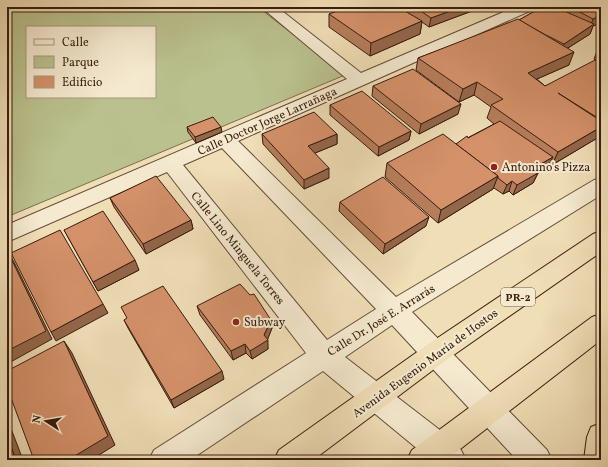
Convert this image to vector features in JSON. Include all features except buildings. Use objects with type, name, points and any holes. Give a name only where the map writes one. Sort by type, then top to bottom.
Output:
[{"type":"highway","name":"Avenida Eugenio María de Hostos","points":[[289,460],[436,353],[601,240]]},
{"type":"highway","points":[[438,456],[489,409],[601,325]]},
{"type":"highway","points":[[599,460],[601,437]]},
{"type":"street","points":[[268,7],[359,80]]},
{"type":"street","name":"Calle Doctor Jorge Larrañaga","points":[[7,234],[226,140],[359,80],[528,7]]},
{"type":"street","points":[[226,140],[436,353],[537,460]]},
{"type":"street","name":"Calle Lino Minguela Torres","points":[[170,163],[324,356],[376,398],[438,456]]},
{"type":"street","name":"Calle Dr. José E. Arrarás","points":[[164,460],[393,311],[601,185]]},
{"type":"green space","points":[[7,7],[258,7],[345,75],[9,216],[7,213]]},
{"type":"place","name":"Antonino's Pizza","points":[[494,167]]},
{"type":"place","name":"Subway","points":[[236,322]]}]
